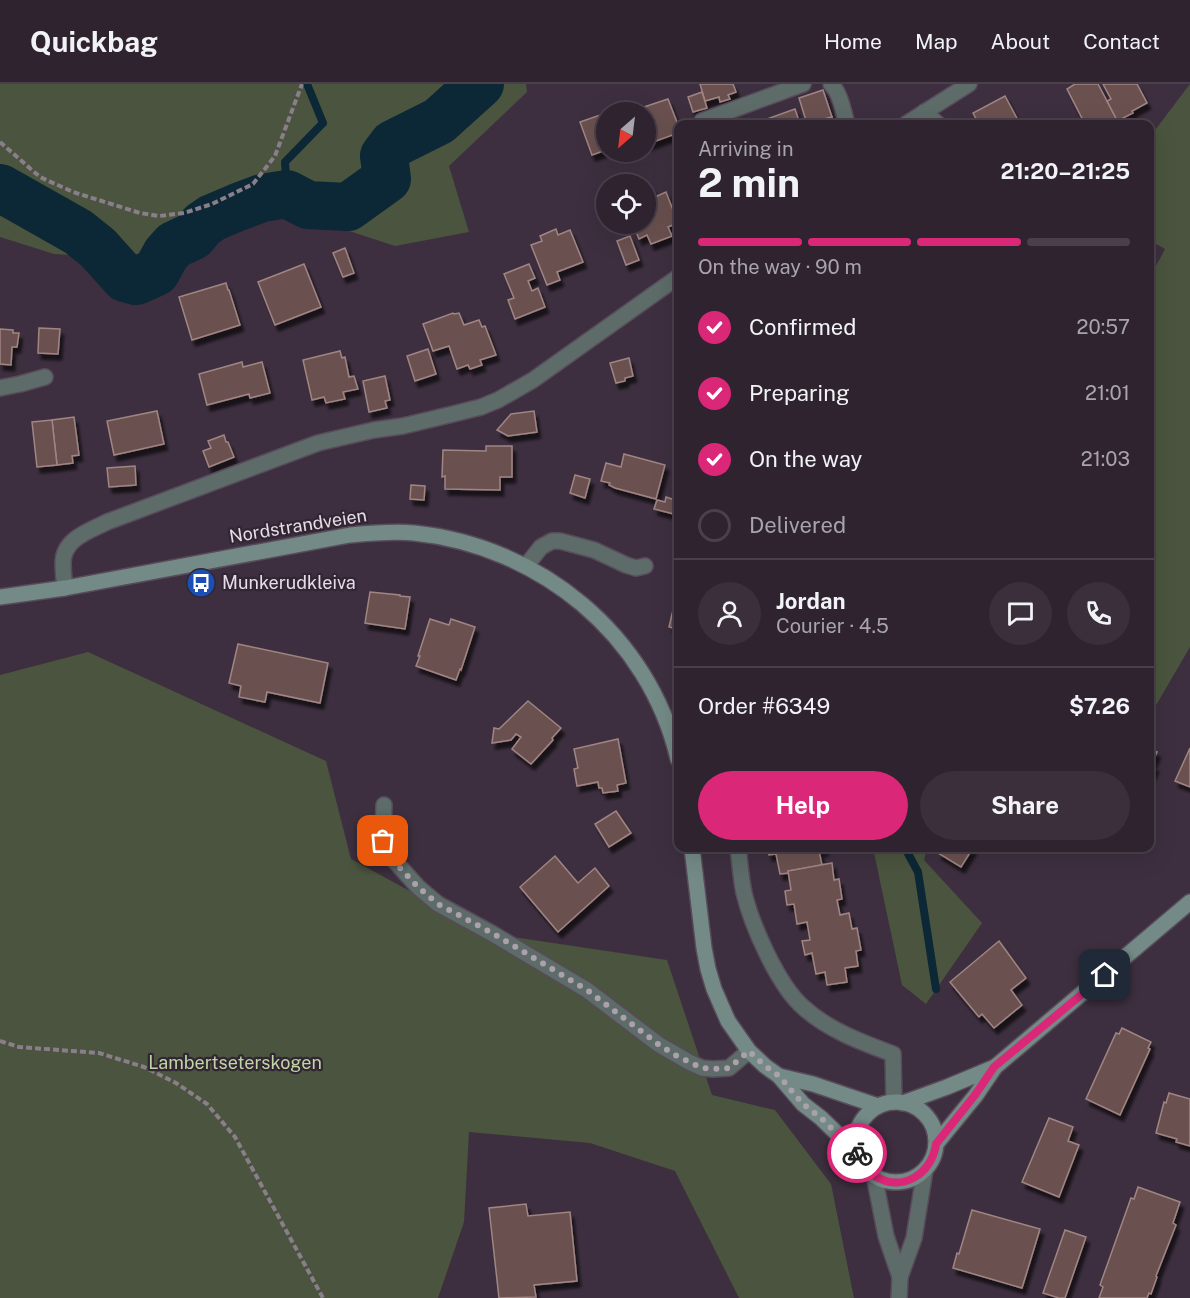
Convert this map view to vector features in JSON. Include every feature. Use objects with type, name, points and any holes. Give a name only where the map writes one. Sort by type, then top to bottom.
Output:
[{"type":"main road","name":"Nordstrandveien","points":[[0,597],[65,588],[350,535],[382,532],[413,533],[444,538],[498,553],[526,566],[552,580],[594,614],[620,642],[636,664],[663,714],[674,745]]},
{"type":"main road","points":[[692,852],[704,948],[714,989],[728,1021],[749,1051],[779,1076],[803,1104],[858,1154],[864,1166],[874,1175],[888,1181],[904,1181],[919,1175],[933,1158],[936,1144],[933,1128],[925,1114],[911,1105],[898,1102]]},
{"type":"main road","points":[[936,1144],[994,1067],[1190,902]]},
{"type":"main road","points":[[858,1154],[858,1130],[866,1116],[878,1106],[947,1087],[994,1067]]},
{"type":"main road","points":[[779,1076],[813,1084],[878,1106]]},
{"type":"street","points":[[705,120],[803,84]]},
{"type":"street","points":[[831,84],[841,102],[846,120]]},
{"type":"street","points":[[912,120],[969,84]]},
{"type":"street","points":[[924,112],[933,120]]},
{"type":"street","points":[[65,588],[62,561],[66,550],[77,537],[107,522],[318,443],[403,426],[481,407],[498,400],[533,380],[674,280]]},
{"type":"street","points":[[0,388],[45,377]]},
{"type":"street","points":[[526,566],[541,547],[552,541],[594,550],[636,568],[645,566]]},
{"type":"street","points":[[384,805],[383,841],[392,858],[418,887],[438,904],[494,934],[587,990],[658,1044],[689,1062],[702,1068],[729,1068],[749,1051]]},
{"type":"street","points":[[739,852],[744,892],[750,911],[771,960],[787,989],[801,1006],[830,1027],[893,1054],[898,1102]]},
{"type":"street","points":[[899,1298],[900,1277],[914,1238],[925,1170]]},
{"type":"street","points":[[874,1175],[886,1236],[900,1277]]},
{"type":"path","points":[[0,142],[40,177],[73,192],[140,213],[159,216],[184,213],[212,204],[253,184],[275,156],[302,84]]},
{"type":"path","points":[[0,1041],[19,1047],[99,1053],[144,1067],[176,1083],[207,1104],[236,1137],[323,1298]]},
{"type":"green space","points":[[0,84],[526,84],[527,92],[449,166],[469,232],[395,246],[273,206],[134,259],[54,254],[0,237]]},
{"type":"green space","points":[[1190,84],[1190,647],[1155,707],[1154,270],[1165,249],[1154,243],[1154,131]]},
{"type":"green space","name":"Lambertseterskogen","points":[[88,652],[326,761],[351,859],[487,933],[667,960],[712,1095],[775,1110],[831,1184],[854,1298],[739,1298],[675,1171],[590,1143],[469,1132],[464,1222],[438,1298],[0,1298],[0,675]]},
{"type":"green space","points":[[874,852],[926,852],[924,860],[982,923],[926,1004],[902,985]]},
{"type":"building","points":[[700,84],[733,84],[736,92],[728,95],[730,99],[720,102],[719,97],[705,101]]},
{"type":"building","points":[[1075,84],[1098,84],[1117,120],[1083,120],[1067,89]]},
{"type":"building","points":[[1103,84],[1137,84],[1147,103],[1132,111],[1133,113],[1117,120],[1107,101],[1111,99]]},
{"type":"building","points":[[823,90],[832,117],[806,120],[799,98]]},
{"type":"building","points":[[702,92],[707,108],[693,112],[688,97]]},
{"type":"building","points":[[1005,96],[1018,120],[977,120],[973,113]]},
{"type":"building","points":[[668,99],[676,120],[674,120],[674,134],[656,141],[656,103]]},
{"type":"building","points":[[795,109],[799,120],[767,120]]},
{"type":"building","points":[[596,116],[596,154],[592,155],[580,122]]},
{"type":"building","points":[[666,192],[674,213],[674,225],[668,227],[672,236],[651,244],[647,235],[639,239],[637,234],[656,234],[656,197]]},
{"type":"building","points":[[556,229],[558,235],[570,230],[583,262],[557,272],[560,280],[547,285],[531,245],[542,241],[540,236]]},
{"type":"building","points":[[630,236],[639,260],[626,265],[617,241]]},
{"type":"building","points":[[345,248],[354,273],[343,277],[333,253]]},
{"type":"building","points":[[304,264],[321,307],[275,325],[258,282]]},
{"type":"building","points":[[529,264],[535,278],[528,281],[532,291],[538,288],[545,307],[515,319],[508,300],[514,298],[504,274]]},
{"type":"building","points":[[226,283],[240,325],[192,340],[179,297]]},
{"type":"building","points":[[459,313],[464,325],[479,320],[482,327],[485,326],[496,355],[480,360],[482,365],[470,369],[468,365],[457,369],[449,346],[433,351],[423,324]]},
{"type":"building","points":[[39,328],[60,329],[58,354],[38,353]]},
{"type":"building","points":[[0,329],[19,333],[17,347],[12,347],[11,365],[0,364]]},
{"type":"building","points":[[428,349],[436,374],[415,381],[407,356]]},
{"type":"building","points":[[340,351],[342,358],[345,357],[349,377],[354,376],[358,389],[343,392],[345,399],[326,403],[324,397],[312,400],[303,360]]},
{"type":"building","points":[[629,358],[633,376],[616,383],[610,363]]},
{"type":"building","points":[[242,362],[243,367],[262,362],[270,393],[250,398],[249,394],[207,405],[199,374]]},
{"type":"building","points":[[385,376],[390,400],[385,401],[387,408],[369,412],[363,381]]},
{"type":"building","points":[[157,411],[164,444],[114,455],[107,421]]},
{"type":"building","points":[[534,411],[537,432],[508,436],[497,430],[511,414]]},
{"type":"building","points":[[74,417],[79,455],[72,456],[73,463],[57,465],[52,420]]},
{"type":"building","points":[[52,420],[57,465],[37,467],[32,422]]},
{"type":"building","points":[[224,435],[234,457],[209,467],[203,451],[211,448],[208,441]]},
{"type":"building","points":[[486,446],[512,446],[512,477],[500,477],[500,490],[445,489],[445,476],[442,477],[443,450],[486,451]]},
{"type":"building","points":[[624,454],[665,465],[656,499],[615,488],[609,485],[610,483],[601,481],[606,463],[621,467]]},
{"type":"building","points":[[135,466],[136,485],[109,487],[107,468]]},
{"type":"building","points":[[575,475],[590,479],[585,498],[570,493]]},
{"type":"building","points":[[411,485],[425,486],[424,500],[410,499]]},
{"type":"building","points":[[666,497],[674,500],[674,514],[654,509],[657,500],[665,502]]},
{"type":"building","points":[[370,592],[410,597],[405,629],[365,623]]},
{"type":"building","points":[[674,606],[674,628],[669,627]]},
{"type":"building","points":[[430,619],[449,625],[451,619],[475,627],[456,680],[416,666]]},
{"type":"building","points":[[238,644],[328,663],[320,703],[267,692],[265,702],[239,697],[241,686],[229,683]]},
{"type":"building","points":[[528,701],[561,728],[531,764],[512,749],[521,737],[516,734],[511,740],[492,743],[494,728],[499,729]]},
{"type":"building","points":[[618,739],[626,783],[617,785],[618,791],[603,793],[598,782],[577,786],[574,769],[578,768],[574,749]]},
{"type":"building","points":[[1190,748],[1190,787],[1175,781]]},
{"type":"building","points":[[616,811],[631,833],[609,847],[595,824]]},
{"type":"building","points":[[769,852],[819,852],[822,865],[780,874],[776,854],[769,855]]},
{"type":"building","points":[[939,852],[970,852],[961,867]]},
{"type":"building","points":[[555,856],[578,883],[595,868],[609,886],[558,932],[520,887]]},
{"type":"building","points":[[832,863],[834,880],[839,879],[842,899],[837,900],[840,915],[849,913],[852,929],[857,928],[861,950],[856,951],[858,966],[845,968],[847,982],[827,985],[825,972],[816,974],[812,953],[805,955],[802,941],[810,940],[807,922],[797,924],[794,904],[787,905],[785,891],[791,890],[788,871]]},
{"type":"building","points":[[999,941],[1026,978],[1011,990],[1022,1005],[994,1028],[982,1014],[979,1017],[950,982]]},
{"type":"building","points":[[1122,1028],[1151,1042],[1148,1048],[1150,1049],[1120,1115],[1086,1099],[1116,1033],[1119,1034]]},
{"type":"building","points":[[1169,1093],[1190,1099],[1190,1146],[1176,1142],[1177,1139],[1156,1133],[1164,1102],[1166,1103]]},
{"type":"building","points":[[1049,1118],[1073,1127],[1068,1141],[1079,1145],[1059,1197],[1022,1182]]},
{"type":"building","points":[[1138,1187],[1180,1202],[1173,1223],[1176,1225],[1151,1294],[1149,1293],[1147,1298],[1099,1298],[1103,1287],[1100,1285],[1131,1198],[1134,1199]]},
{"type":"building","points":[[526,1204],[528,1216],[570,1212],[577,1281],[534,1285],[536,1297],[499,1298],[489,1208]]},
{"type":"building","points":[[972,1210],[1040,1229],[1022,1288],[953,1268]]},
{"type":"building","points":[[1065,1230],[1086,1237],[1065,1298],[1059,1298],[1043,1293]]},
{"type":"waterway","points":[[287,194],[285,162],[323,123],[307,84]]},
{"type":"waterway","points":[[0,188],[78,232],[98,248],[125,278],[136,281],[156,272],[174,245],[193,236],[212,218],[262,198],[287,194],[308,205],[348,207],[387,179],[384,156],[393,144],[439,121],[480,84]]},
{"type":"waterway","points":[[907,852],[918,872],[936,989]]},
{"type":"way so far","points":[[383,841],[399,867],[438,904],[548,965],[600,998],[675,1055],[702,1068],[722,1069],[729,1068],[749,1051],[779,1076],[803,1104],[857,1153]]},
{"type":"place","name":"Munkerudkleiva","points":[[201,583]]},
{"type":"route","points":[[857,1153],[868,1171],[881,1179],[896,1182],[919,1175],[930,1164],[936,1144],[961,1114],[994,1067],[1105,975]]}]
